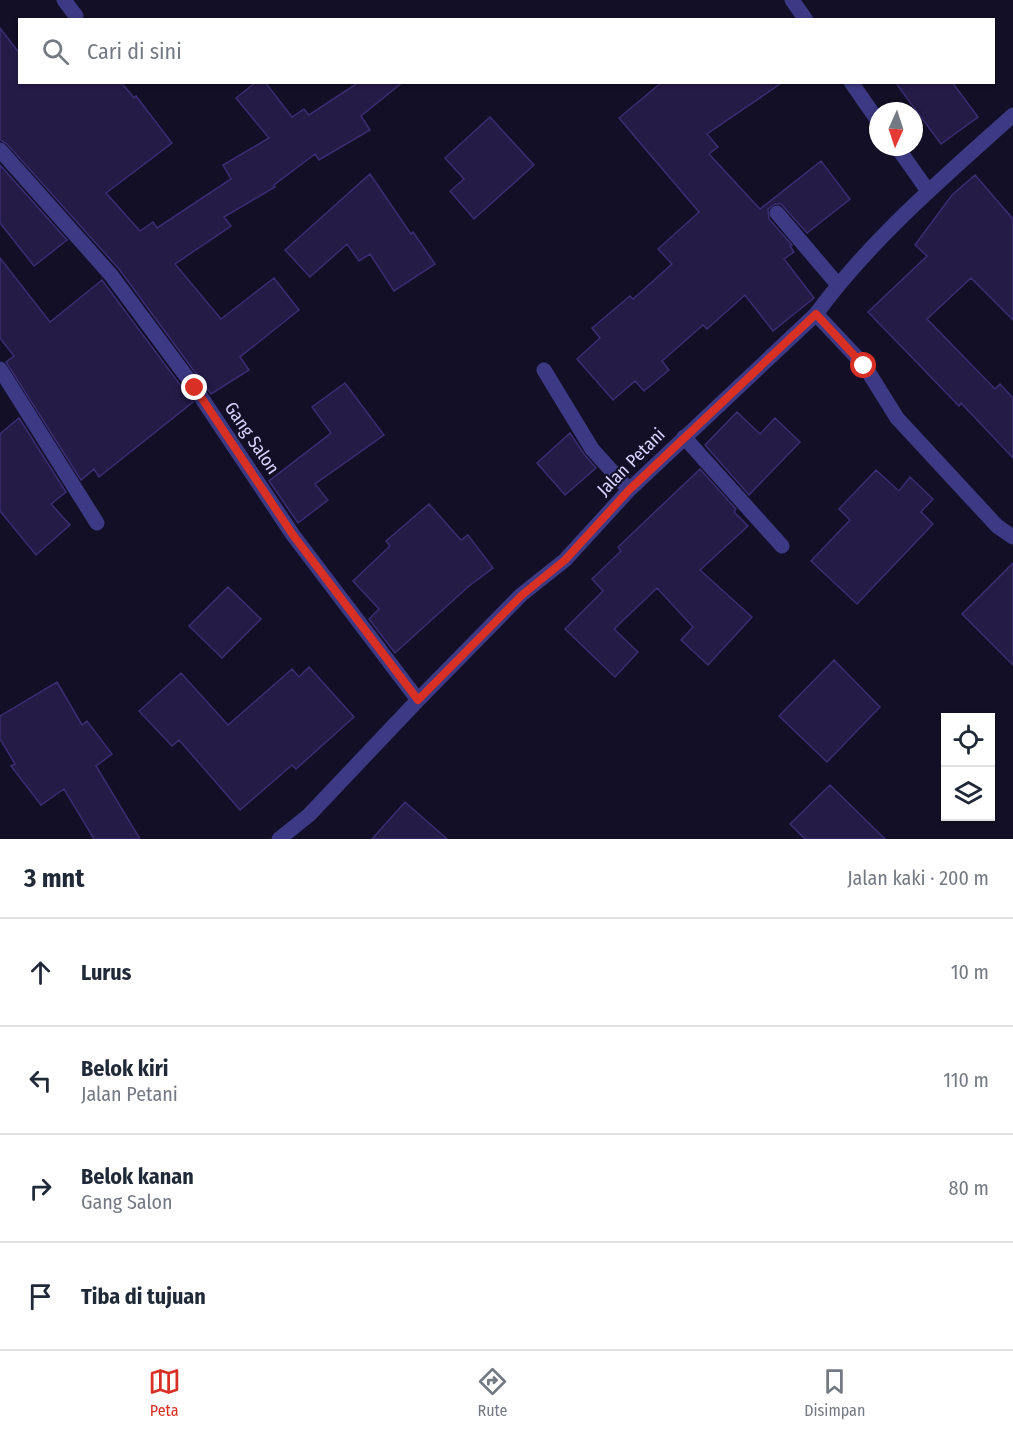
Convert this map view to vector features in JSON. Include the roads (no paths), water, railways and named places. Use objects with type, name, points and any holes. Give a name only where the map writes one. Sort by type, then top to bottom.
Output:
[{"type":"street","points":[[64,0],[76,16]]},
{"type":"street","points":[[792,0],[805,18]]},
{"type":"street","points":[[852,84],[869,108]]},
{"type":"street","name":"Jalan Petani","points":[[279,839],[309,815],[522,595],[565,560],[629,490],[816,314],[838,285],[928,191],[1013,115]]},
{"type":"street","name":"Gang Salon","points":[[0,150],[111,275],[195,388],[293,535],[418,700]]},
{"type":"street","points":[[903,156],[928,191]]},
{"type":"street","points":[[777,213],[838,285]]},
{"type":"street","points":[[816,314],[864,366],[897,418],[997,526],[1013,537]]},
{"type":"street","points":[[0,369],[97,523]]},
{"type":"street","points":[[544,370],[592,449],[629,490]]},
{"type":"street","points":[[684,437],[782,546]]}]
